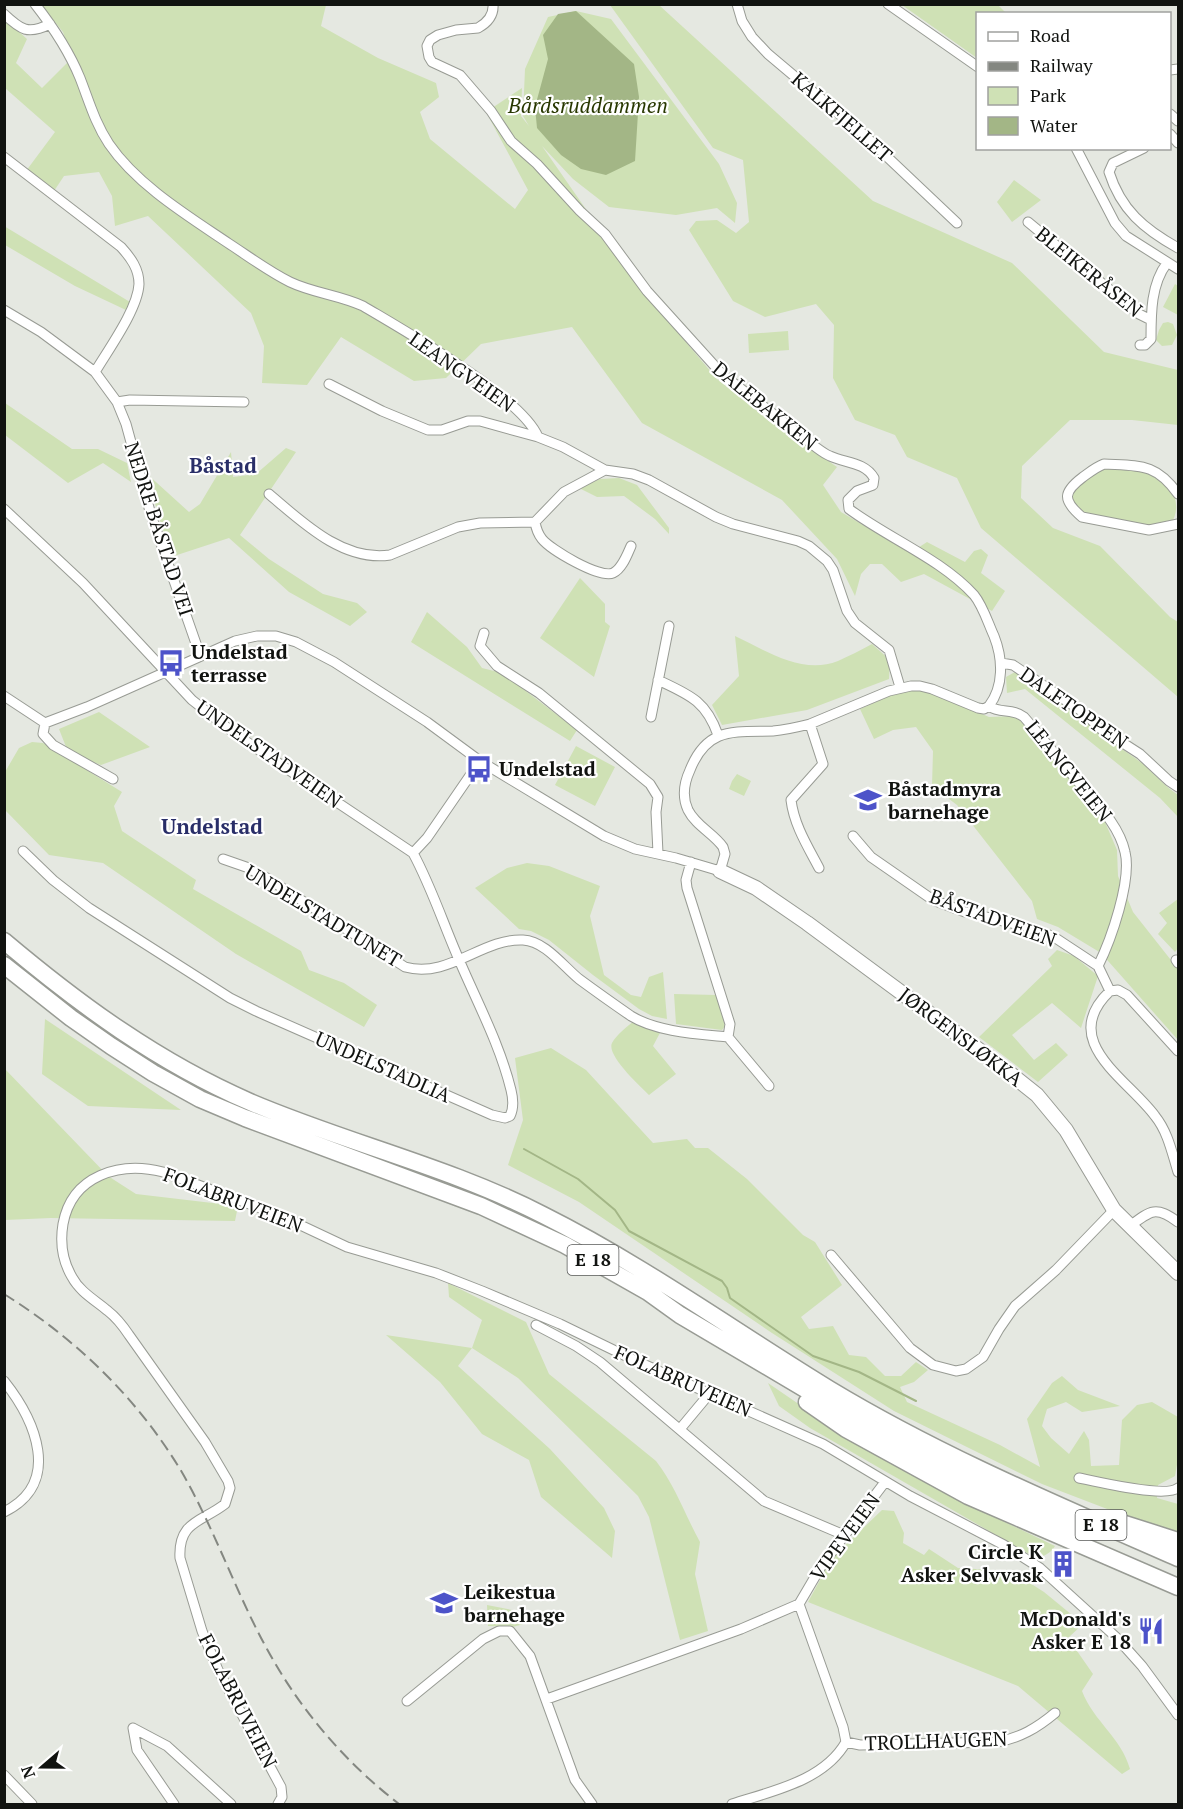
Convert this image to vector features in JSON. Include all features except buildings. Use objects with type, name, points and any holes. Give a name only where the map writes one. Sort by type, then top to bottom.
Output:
[{"type":"highway","name":"E 18","points":[[4,941],[83,1005],[162,1059],[250,1102],[448,1174],[539,1212],[657,1279],[839,1395],[928,1443],[1077,1514],[1179,1558]]},
{"type":"highway","name":"E 18","points":[[4,964],[52,1004],[111,1046],[200,1099],[481,1206],[520,1224],[604,1266],[648,1292],[846,1429],[950,1488],[1179,1587]]},
{"type":"highway","name":"E 18","points":[[680,1315],[921,1456],[976,1483],[1179,1570]]},
{"type":"highway","name":"E 18","points":[[1024,1489],[1056,1497],[1179,1541]]},
{"type":"street","name":"LEANGVEIEN","points":[[35,4],[65,46],[80,78],[97,125],[110,146],[163,198],[270,271],[303,287],[363,306],[464,369],[493,389],[528,420],[538,437]]},
{"type":"street","name":"DALEBAKKEN","points":[[493,4],[490,18],[478,28],[438,35],[430,40],[427,52],[432,62],[460,75],[491,111],[511,141],[537,164],[580,211],[605,234],[647,291],[722,374],[817,448],[830,456],[871,472],[874,478],[873,485],[852,495],[848,500],[849,509],[934,563],[975,596],[998,648],[1001,663]]},
{"type":"street","name":"KALKFJELLET","points":[[737,4],[742,21],[752,37],[768,54],[864,134],[957,223]]},
{"type":"street","points":[[888,4],[976,66]]},
{"type":"street","points":[[4,14],[29,31],[38,30],[50,24]]},
{"type":"street","points":[[1077,150],[1115,223],[1126,236],[1179,269]]},
{"type":"street","points":[[1140,150],[1113,162],[1109,172],[1112,182],[1140,224],[1179,248]]},
{"type":"street","points":[[4,157],[121,248],[136,268],[139,284],[136,297],[126,320],[95,372]]},
{"type":"street","name":"BLEIKERÅSEN","points":[[1028,222],[1139,314],[1151,320]]},
{"type":"street","name":"BLEIKERÅSEN","points":[[1140,345],[1145,345],[1151,339],[1155,285],[1160,272],[1167,263]]},
{"type":"street","name":"NEDRE BÅSTAD VEI","points":[[4,310],[40,332],[95,372],[117,402],[126,424],[151,516],[200,655]]},
{"type":"street","points":[[329,384],[382,411],[428,430],[442,430],[468,421],[480,421],[538,437],[563,447],[604,470],[633,474],[658,485],[733,524],[798,541],[819,553],[834,570],[848,611],[855,623],[889,650],[900,687],[810,724],[775,731],[734,731],[718,735],[702,747],[695,756],[684,789],[685,803],[692,817],[723,847],[725,854],[720,871]]},
{"type":"street","points":[[117,402],[130,400],[244,402]]},
{"type":"street","points":[[1179,494],[1153,469],[1104,464],[1070,486],[1066,492],[1073,510],[1082,517],[1149,530],[1179,524]]},
{"type":"street","points":[[269,494],[306,526],[325,538],[366,556],[390,555],[458,528],[480,523],[535,522],[564,492],[604,470]]},
{"type":"street","name":"UNDELSTADVEIEN","points":[[4,509],[97,597],[192,700],[214,718],[413,853]]},
{"type":"street","points":[[535,522],[538,532],[548,545],[594,572],[604,575],[613,573],[619,568],[631,546]]},
{"type":"street","points":[[651,717],[669,626]]},
{"type":"street","points":[[484,633],[480,646],[497,666],[539,693],[650,784],[658,797],[656,812],[658,853]]},
{"type":"street","points":[[45,723],[87,707],[235,641],[257,636],[276,636],[296,642],[334,662],[418,716],[480,761],[427,838],[413,853]]},
{"type":"street","name":"DALETOPPEN","points":[[989,706],[994,700],[1001,663],[1013,665],[1086,714],[1098,727],[1140,754],[1168,781],[1179,787]]},
{"type":"street","points":[[658,680],[698,700],[707,711],[718,735]]},
{"type":"street","name":"LEANGVEIEN","points":[[900,687],[920,686],[978,708],[984,709],[989,706],[996,711],[1018,711],[1110,820],[1126,853],[1126,867],[1122,896],[1110,938],[1098,966]]},
{"type":"street","points":[[4,696],[45,723]]},
{"type":"street","points":[[45,723],[43,734],[53,745],[113,779]]},
{"type":"street","points":[[810,724],[827,766],[791,800],[798,826],[819,868]]},
{"type":"street","name":"JØRGENSLØKKA","points":[[480,761],[604,836],[634,849],[658,853],[720,871],[756,888],[807,923],[1037,1095],[1066,1130],[1114,1210],[1179,1273]]},
{"type":"street","name":"BÅSTADVEIEN","points":[[853,836],[871,857],[933,900],[965,912],[1028,927],[1054,938],[1098,966]]},
{"type":"street","name":"UNDELSTADLIA","points":[[23,851],[53,880],[89,908],[230,998],[492,1115],[505,1118],[510,1116],[513,1110],[512,1092],[500,1052],[413,853]]},
{"type":"street","name":"UNDELSTADTUNET","points":[[223,859],[267,878],[405,967],[428,970],[459,961]]},
{"type":"street","points":[[691,862],[686,880],[687,888],[730,1024],[728,1037]]},
{"type":"street","points":[[459,961],[509,942],[525,940],[545,949],[579,979],[632,1016],[646,1023],[658,1028],[728,1037],[768,1086]]},
{"type":"street","points":[[1098,966],[1110,991]]},
{"type":"street","points":[[1179,1051],[1127,995],[1118,990],[1110,991],[1101,1000],[1096,1009],[1092,1032],[1096,1051],[1111,1070],[1155,1115],[1166,1135],[1179,1172]]},
{"type":"street","name":"FOLABRUVEIEN","points":[[278,1804],[282,1797],[281,1787],[218,1670],[202,1631],[180,1558],[180,1547],[185,1531],[194,1522],[225,1503],[230,1488],[225,1474],[205,1442],[118,1320],[85,1294],[72,1278],[62,1249],[61,1234],[69,1204],[82,1187],[93,1179],[122,1169],[145,1167],[163,1172],[279,1215],[347,1247],[436,1274],[482,1291],[560,1324],[823,1444],[885,1482]]},
{"type":"street","points":[[831,1255],[910,1348],[933,1365],[956,1371],[966,1369],[983,1357],[1015,1306],[1056,1270],[1114,1210]]},
{"type":"street","points":[[1130,1226],[1150,1212],[1157,1211],[1179,1222]]},
{"type":"street","points":[[536,1324],[600,1362],[764,1501],[844,1535]]},
{"type":"street","points":[[4,1381],[24,1410],[34,1430],[39,1448],[38,1469],[34,1484],[27,1496],[4,1512]]},
{"type":"street","points":[[680,1429],[710,1393]]},
{"type":"street","points":[[1079,1478],[1146,1490],[1168,1492],[1179,1488]]},
{"type":"street","name":"VIPEVEIEN","points":[[799,1604],[822,1565],[885,1482],[1004,1545],[1040,1568],[1117,1638],[1142,1666],[1179,1715]]},
{"type":"street","points":[[547,1699],[741,1629],[799,1604]]},
{"type":"street","name":"TROLLHAUGEN","points":[[732,1804],[810,1776],[840,1754],[846,1742],[843,1727],[799,1604]]},
{"type":"street","points":[[407,1701],[483,1639],[498,1631],[510,1631],[530,1656],[575,1780],[592,1804]]},
{"type":"street","name":"TROLLHAUGEN","points":[[846,1742],[860,1745],[997,1742],[1015,1739],[1055,1713]]},
{"type":"street","points":[[174,1804],[137,1750],[133,1728],[166,1746],[231,1804]]},
{"type":"street","points":[[4,1775],[32,1804]]},
{"type":"green space","points":[[41,5],[326,5],[321,26],[378,58],[436,83],[439,97],[420,112],[430,139],[515,209],[528,190],[486,112],[522,88],[521,116],[529,126],[523,116],[525,69],[548,17],[576,11],[611,19],[719,164],[737,203],[735,223],[717,208],[676,215],[609,207],[573,179],[542,146],[642,290],[717,379],[776,425],[837,467],[823,485],[841,512],[910,553],[927,542],[965,562],[974,551],[981,549],[988,555],[981,573],[1005,591],[992,611],[924,574],[901,582],[882,564],[870,564],[861,574],[855,596],[837,559],[782,500],[642,423],[572,327],[481,344],[446,378],[414,381],[341,337],[307,385],[262,383],[264,346],[251,313],[148,216],[115,226],[112,196],[99,172],[64,176],[54,191],[26,171],[55,132],[5,88],[4,18],[27,39],[16,63],[42,88],[72,58],[63,32]]},
{"type":"green space","points":[[610,5],[659,5],[873,201],[1012,263],[1104,352],[1178,370],[1178,425],[1132,420],[1070,420],[1022,466],[1021,498],[1053,528],[1100,546],[1170,617],[1178,622],[1178,697],[981,528],[957,478],[907,457],[895,435],[855,420],[833,378],[834,325],[816,304],[765,317],[733,301],[689,230],[696,221],[717,220],[736,233],[749,222],[743,160],[713,148]]},
{"type":"green space","points":[[902,5],[998,5],[1005,12],[976,12],[976,57]]},
{"type":"green space","points":[[1014,180],[1041,200],[1012,222],[997,202]]},
{"type":"green space","points":[[4,226],[130,302],[126,310],[75,286],[5,245]]},
{"type":"green space","points":[[1175,284],[1178,286],[1178,315],[1163,307]]},
{"type":"green space","points":[[1163,323],[1173,324],[1177,335],[1172,345],[1162,346],[1156,340]]},
{"type":"green space","points":[[788,331],[789,350],[749,353],[748,334]]},
{"type":"green space","points":[[5,403],[72,449],[98,449],[127,463],[131,482],[103,463],[68,483],[5,435]]},
{"type":"green space","points":[[286,448],[296,452],[240,535],[269,559],[323,594],[357,603],[367,612],[350,626],[289,592],[229,538],[171,557],[146,473],[189,512],[200,504],[231,452],[233,477],[256,474]]},
{"type":"green space","points":[[1110,468],[1148,472],[1166,483],[1176,502],[1171,524],[1150,527],[1086,515],[1080,510],[1071,491],[1096,471]]},
{"type":"green space","points":[[619,478],[637,485],[669,528],[669,534],[655,519],[624,496],[597,497],[579,488],[600,479]]},
{"type":"green space","points":[[580,578],[605,604],[605,622],[610,626],[594,677],[540,638]]},
{"type":"green space","points":[[427,612],[467,647],[482,668],[502,673],[577,730],[570,741],[411,642]]},
{"type":"green space","points":[[735,636],[785,659],[811,665],[825,665],[838,661],[872,644],[890,660],[889,679],[807,710],[722,725],[712,705],[739,676]]},
{"type":"green space","points":[[1015,672],[1143,764],[1178,795],[1178,817],[1160,798],[1025,689],[1007,693],[1006,677]]},
{"type":"green space","points":[[907,688],[928,690],[989,717],[1020,716],[1105,822],[1117,850],[1118,876],[1133,912],[1178,969],[1178,1040],[1101,953],[1058,927],[1037,919],[1032,901],[957,805],[932,786],[933,751],[916,727],[893,730],[874,739],[860,709]]},
{"type":"green space","points":[[99,712],[150,747],[101,765],[68,752],[59,729]]},
{"type":"green space","points":[[32,742],[43,743],[122,792],[114,806],[122,831],[196,880],[193,889],[301,951],[309,970],[344,983],[377,1005],[364,1027],[236,954],[103,863],[49,855],[5,810],[5,772],[19,748]]},
{"type":"green space","points":[[576,746],[615,767],[595,806],[555,785]]},
{"type":"green space","points":[[737,774],[751,781],[744,796],[729,789]]},
{"type":"green space","points":[[527,863],[549,866],[600,886],[590,916],[604,975],[631,995],[641,997],[649,977],[663,972],[667,1019],[652,1016],[639,1009],[549,940],[531,931],[519,929],[475,888],[507,868]]},
{"type":"green space","points":[[1178,899],[1178,948],[1175,952],[1158,934],[1167,923],[1159,913]]},
{"type":"green space","points":[[1057,950],[1074,956],[1098,976],[1081,1028],[1052,1003],[1012,1035],[1034,1060],[1056,1043],[1068,1055],[1038,1082],[979,1037],[1052,966],[1048,959]]},
{"type":"green space","points":[[674,994],[717,995],[725,1026],[722,1030],[676,1024]]},
{"type":"green space","points":[[45,1019],[181,1110],[88,1106],[42,1074]]},
{"type":"green space","points":[[635,1020],[661,1031],[653,1046],[676,1074],[649,1095],[625,1070],[611,1048],[616,1037]]},
{"type":"green space","points":[[551,1048],[586,1070],[653,1143],[687,1139],[695,1148],[708,1148],[747,1179],[803,1235],[815,1242],[842,1285],[801,1317],[809,1329],[833,1326],[849,1355],[866,1357],[885,1376],[901,1376],[916,1362],[928,1370],[914,1382],[900,1387],[907,1402],[1000,1445],[1040,1467],[1027,1419],[1052,1383],[1062,1376],[1078,1390],[1120,1406],[1082,1412],[1066,1402],[1047,1409],[1042,1426],[1051,1438],[1069,1454],[1084,1431],[1089,1440],[1091,1466],[1119,1465],[1122,1420],[1137,1405],[1152,1402],[1178,1417],[1178,1459],[1175,1476],[1158,1485],[1157,1498],[1178,1504],[1178,1533],[1042,1484],[894,1411],[772,1333],[579,1202],[508,1165],[523,1120],[515,1058]]},
{"type":"green space","points":[[4,1068],[108,1176],[136,1194],[238,1206],[235,1221],[51,1218],[5,1220]]},
{"type":"green space","points":[[448,1283],[526,1322],[549,1374],[656,1461],[663,1470],[700,1542],[695,1574],[708,1631],[680,1640],[649,1517],[638,1496],[518,1378],[472,1348],[482,1320],[449,1297]]},
{"type":"green space","points":[[386,1335],[472,1348],[458,1366],[550,1449],[604,1508],[615,1531],[612,1558],[541,1497],[529,1460],[482,1434],[440,1382]]},
{"type":"green space","points":[[768,1383],[822,1420],[924,1479],[980,1510],[1055,1546],[1047,1554],[1036,1558],[810,1428],[779,1406]]},
{"type":"green space","points":[[882,1510],[894,1511],[904,1533],[903,1543],[924,1555],[929,1549],[958,1568],[1011,1571],[1044,1592],[1083,1624],[1068,1638],[1093,1674],[1082,1691],[1093,1712],[1114,1738],[1130,1769],[1122,1774],[1018,1686],[808,1602],[832,1558]]},
{"type":"green space","points":[[487,1605],[548,1617],[513,1627],[488,1626]]},
{"type":"water","name":"Bårdsruddammen","points":[[576,11],[634,64],[639,97],[635,161],[606,175],[581,169],[561,155],[537,128],[535,107],[548,59],[543,35],[558,14]]},
{"type":"waterway","points":[[524,1149],[578,1179],[615,1210],[629,1231],[722,1281],[730,1298],[813,1356],[859,1372],[916,1401]]},
{"type":"railway","points":[[4,1294],[56,1330],[80,1350],[124,1394],[144,1418],[180,1469],[214,1536],[255,1627],[294,1693],[342,1753],[399,1804]]},
{"type":"place","name":"Undelstad terrasse","points":[[171,663]]},
{"type":"place","name":"Undelstad","points":[[479,769]]},
{"type":"place","name":"Båstadmyra barnehage","points":[[868,800]]},
{"type":"place","name":"Circle K Asker Selvvask","points":[[1063,1564]]},
{"type":"place","name":"Leikestua barnehage","points":[[444,1603]]},
{"type":"place","name":"McDonald's Asker E 18","points":[[1151,1631]]},
{"type":"district","name":"Båstad","points":[[223,466]]},
{"type":"district","name":"Undelstad","points":[[212,827]]}]
